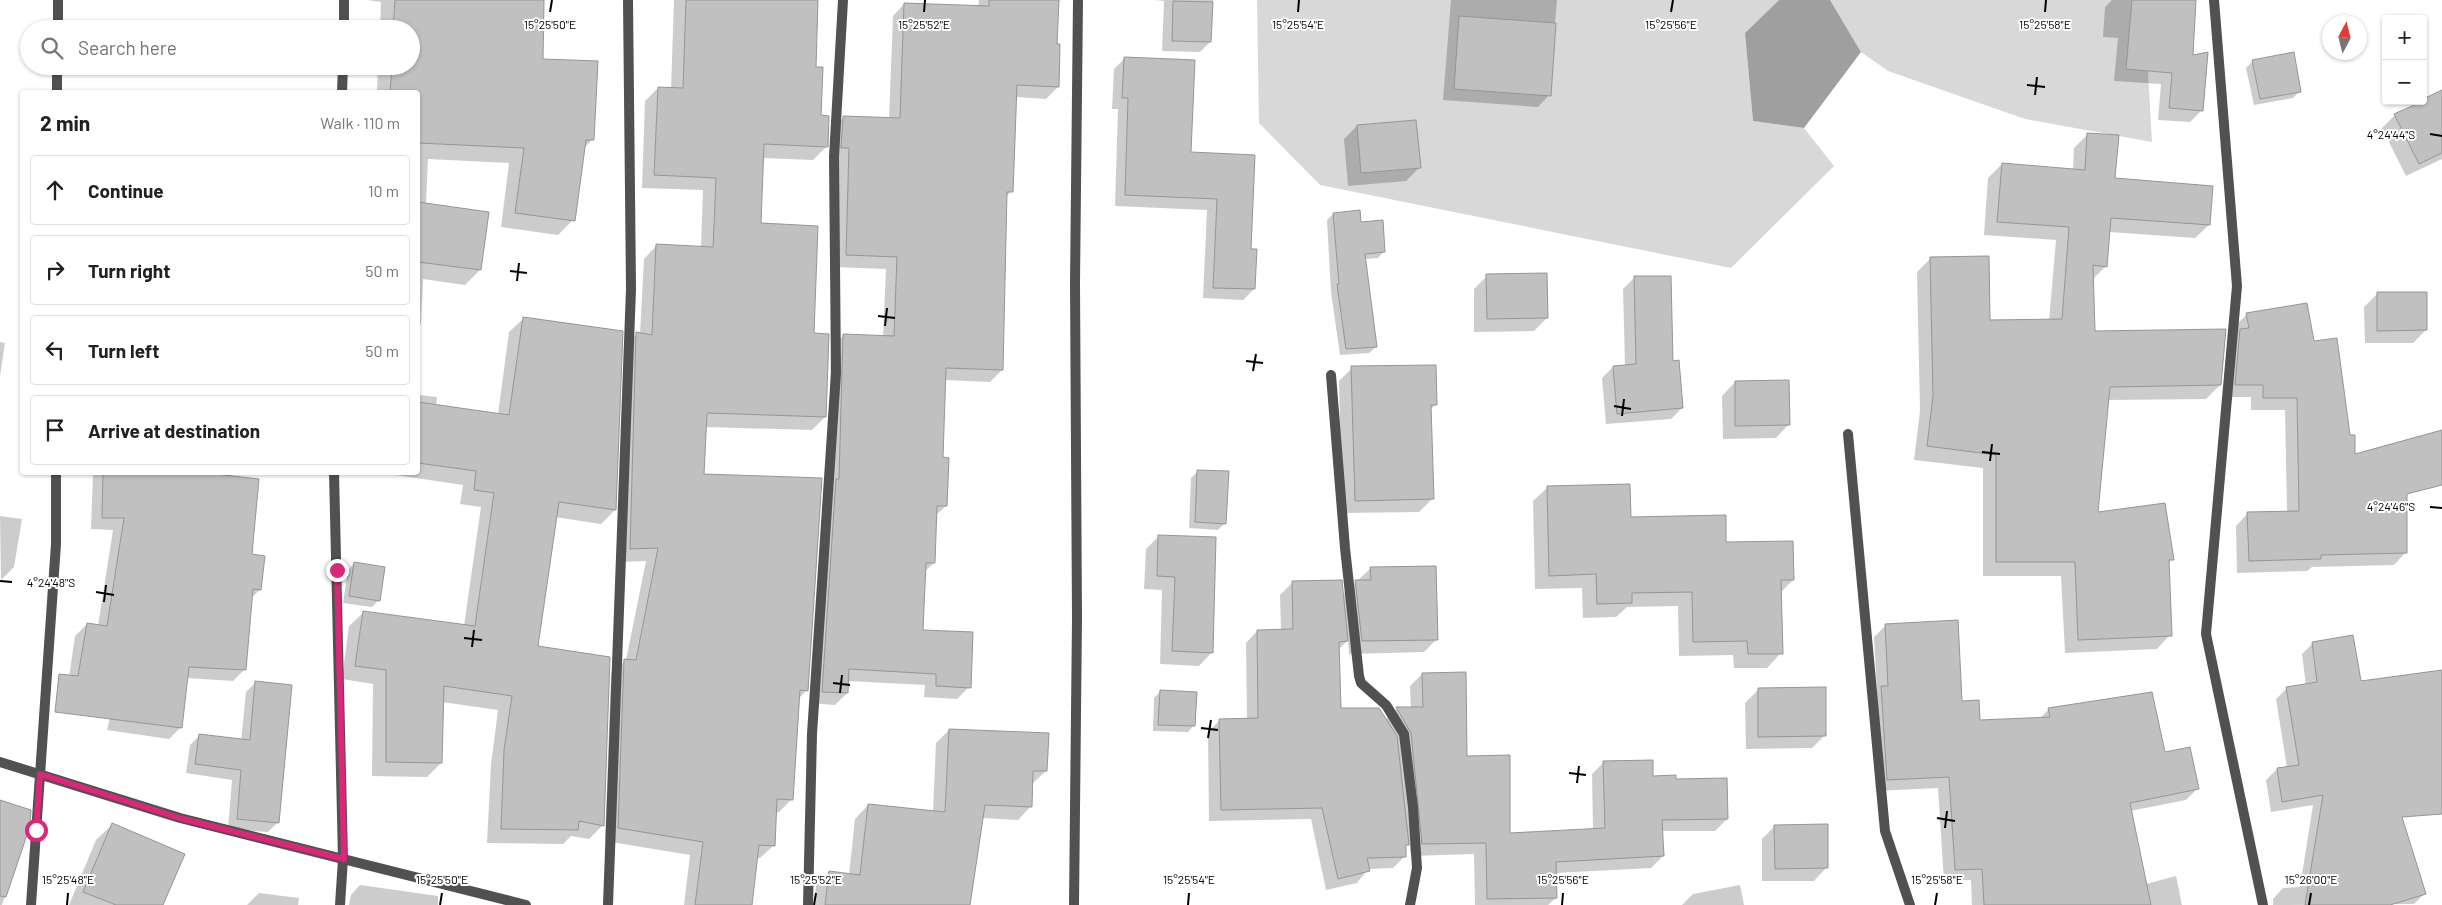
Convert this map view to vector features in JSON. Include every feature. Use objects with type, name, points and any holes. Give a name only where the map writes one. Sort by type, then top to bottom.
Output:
[{"type":"street","points":[[58,0],[58,20]]},
{"type":"street","points":[[344,0],[344,20]]},
{"type":"street","points":[[608,905],[632,289],[628,0]]},
{"type":"street","points":[[808,905],[812,734],[836,373],[834,157],[843,0]]},
{"type":"street","points":[[1074,905],[1077,618],[1075,284],[1078,0]]},
{"type":"street","points":[[2214,0],[2237,286],[2206,634],[2263,905]]},
{"type":"street","points":[[57,90],[58,75]]},
{"type":"street","points":[[342,90],[343,75]]},
{"type":"street","points":[[1331,375],[1345,548],[1359,676],[1361,683],[1386,705],[1404,734],[1413,808],[1417,868],[1410,905]]},
{"type":"street","points":[[1848,434],[1885,831],[1910,905]]},
{"type":"street","points":[[31,905],[56,544],[56,475]]},
{"type":"street","points":[[334,475],[344,859],[340,905]]},
{"type":"street","points":[[0,762],[180,818],[526,905]]},
{"type":"shaded area","points":[[1257,0],[1779,0],[1745,33],[1753,121],[1804,128],[1834,166],[1731,268],[1320,185],[1259,123]]},
{"type":"shaded area","points":[[1779,0],[1830,0],[1861,52],[1804,128],[1753,121],[1745,33]]},
{"type":"shaded area","points":[[1830,0],[2144,0],[2152,142],[2025,119],[1888,71],[1861,52]]},
{"type":"building","points":[[395,0],[544,0],[543,59],[598,61],[594,140],[586,140],[575,221],[515,213],[524,148],[420,143],[420,90],[390,90],[391,75],[420,75],[420,20],[394,20]]},
{"type":"building","points":[[686,0],[818,0],[816,67],[823,67],[821,115],[829,116],[828,147],[764,144],[761,223],[818,226],[814,333],[829,334],[826,417],[707,413],[704,474],[822,478],[808,691],[800,690],[793,800],[777,799],[775,846],[759,845],[752,905],[695,905],[703,842],[618,828],[624,659],[636,660],[658,548],[630,549],[636,332],[652,335],[656,244],[713,247],[716,178],[654,175],[658,87],[683,88]]},
{"type":"building","points":[[989,0],[1059,0],[1057,44],[1060,44],[1059,87],[1017,85],[1013,192],[1007,192],[1003,370],[946,368],[943,457],[949,458],[947,506],[937,506],[935,563],[926,563],[923,630],[973,632],[971,688],[936,686],[936,674],[849,669],[848,693],[822,692],[836,479],[839,479],[843,334],[894,336],[897,257],[846,255],[849,148],[841,148],[843,116],[900,118],[904,3],[989,6]]},
{"type":"building","points":[[2132,0],[2196,0],[2193,55],[2208,52],[2203,111],[2169,108],[2172,73],[2126,69]]},
{"type":"building","points":[[1173,1],[1213,2],[1211,42],[1172,41]]},
{"type":"building","points":[[1459,16],[1556,23],[1551,96],[1454,89]]},
{"type":"building","points":[[2294,52],[2301,92],[2260,99],[2252,60]]},
{"type":"building","points":[[1124,57],[1195,60],[1191,152],[1255,155],[1251,249],[1257,249],[1255,289],[1213,288],[1217,199],[1125,195],[1128,98],[1122,98]]},
{"type":"building","points":[[2442,90],[2442,153],[2419,164],[2394,114],[2414,105],[2427,105],[2427,97]]},
{"type":"building","points":[[1416,120],[1421,168],[1361,173],[1357,125]]},
{"type":"building","points":[[2087,133],[2119,135],[2115,178],[2213,186],[2210,225],[2111,218],[2107,267],[2093,265],[2095,331],[2226,329],[2221,385],[2110,387],[2098,512],[2165,503],[2174,560],[2169,560],[2172,636],[2078,640],[2075,562],[1996,562],[1996,455],[1927,446],[1933,396],[1930,257],[1989,256],[1990,320],[2062,319],[2069,227],[1997,222],[2002,163],[2085,170]]},
{"type":"building","points":[[420,202],[489,212],[481,270],[420,262]]},
{"type":"building","points":[[1360,210],[1361,222],[1383,220],[1385,252],[1365,254],[1377,347],[1346,349],[1337,284],[1339,284],[1333,213]]},
{"type":"building","points":[[1547,273],[1548,318],[1487,319],[1486,274]]},
{"type":"building","points":[[1634,276],[1671,276],[1673,361],[1679,360],[1683,408],[1617,414],[1613,366],[1636,364]]},
{"type":"building","points":[[2377,292],[2427,292],[2427,330],[2377,331]]},
{"type":"building","points":[[2307,303],[2314,341],[2337,338],[2350,435],[2355,435],[2355,454],[2442,430],[2442,485],[2407,494],[2407,553],[2321,555],[2321,559],[2249,561],[2247,512],[2299,511],[2297,398],[2263,398],[2263,385],[2235,385],[2240,329],[2249,328],[2246,313]]},
{"type":"building","points":[[523,317],[623,331],[616,510],[559,502],[538,646],[610,657],[604,826],[579,821],[578,830],[501,829],[504,750],[512,696],[444,686],[442,763],[386,762],[386,670],[355,666],[363,611],[475,626],[494,493],[474,490],[476,471],[420,463],[420,402],[509,415]]},
{"type":"building","points":[[1436,365],[1437,405],[1431,405],[1434,499],[1355,501],[1351,366]]},
{"type":"building","points":[[1789,380],[1790,425],[1735,426],[1735,381]]},
{"type":"building","points":[[1197,470],[1229,471],[1226,524],[1195,522]]},
{"type":"building","points":[[103,475],[224,475],[259,479],[252,554],[265,556],[261,590],[253,589],[246,670],[189,667],[182,728],[55,712],[59,674],[78,676],[87,623],[107,626],[124,518],[102,518]]},
{"type":"building","points":[[1630,484],[1631,517],[1726,515],[1726,542],[1793,541],[1794,580],[1781,580],[1783,654],[1748,654],[1747,641],[1693,642],[1692,592],[1632,593],[1632,603],[1597,604],[1596,574],[1549,576],[1547,486]]},
{"type":"building","points":[[1158,535],[1216,537],[1213,653],[1172,651],[1175,577],[1157,576]]},
{"type":"building","points":[[354,562],[385,567],[380,601],[349,596]]},
{"type":"building","points":[[1436,566],[1438,640],[1362,641],[1355,580],[1371,580],[1370,567]]},
{"type":"building","points":[[1342,580],[1348,641],[1339,642],[1341,708],[1379,708],[1397,736],[1409,845],[1406,845],[1406,857],[1367,858],[1370,871],[1338,879],[1322,808],[1221,810],[1219,719],[1258,718],[1257,630],[1293,629],[1292,581]]},
{"type":"building","points":[[1958,620],[1962,701],[1979,700],[1980,720],[2050,717],[2048,708],[2152,692],[2165,752],[2190,747],[2199,789],[2130,803],[2151,905],[1984,905],[1982,869],[1955,870],[1949,777],[1887,780],[1881,686],[1888,686],[1885,624]]},
{"type":"building","points":[[2353,635],[2361,681],[2442,670],[2442,814],[2402,817],[2426,894],[2390,905],[2305,905],[2323,795],[2282,802],[2277,768],[2299,765],[2286,687],[2317,682],[2312,642]]},
{"type":"building","points":[[1466,672],[1467,756],[1510,755],[1510,833],[1605,828],[1603,761],[1653,760],[1653,776],[1676,775],[1676,779],[1727,778],[1728,819],[1662,820],[1664,856],[1556,862],[1557,898],[1487,899],[1486,843],[1422,844],[1411,733],[1396,707],[1423,707],[1422,673]]},
{"type":"building","points":[[255,681],[292,685],[279,823],[237,819],[241,770],[195,764],[199,734],[250,740]]},
{"type":"building","points":[[1826,687],[1826,736],[1758,737],[1758,688]]},
{"type":"building","points":[[1160,690],[1197,692],[1195,726],[1158,725]]},
{"type":"building","points":[[949,729],[1049,733],[1047,771],[1033,771],[1032,807],[985,805],[970,905],[825,905],[829,871],[860,875],[868,804],[945,812]]},
{"type":"building","points":[[0,800],[31,810],[30,826],[6,897],[0,896]]},
{"type":"building","points":[[112,823],[185,854],[163,905],[116,905],[83,892]]},
{"type":"building","points":[[1828,824],[1828,868],[1775,869],[1774,825]]},
{"type":"route","points":[[36,830],[40,774],[180,818],[344,859],[337,570]]}]
